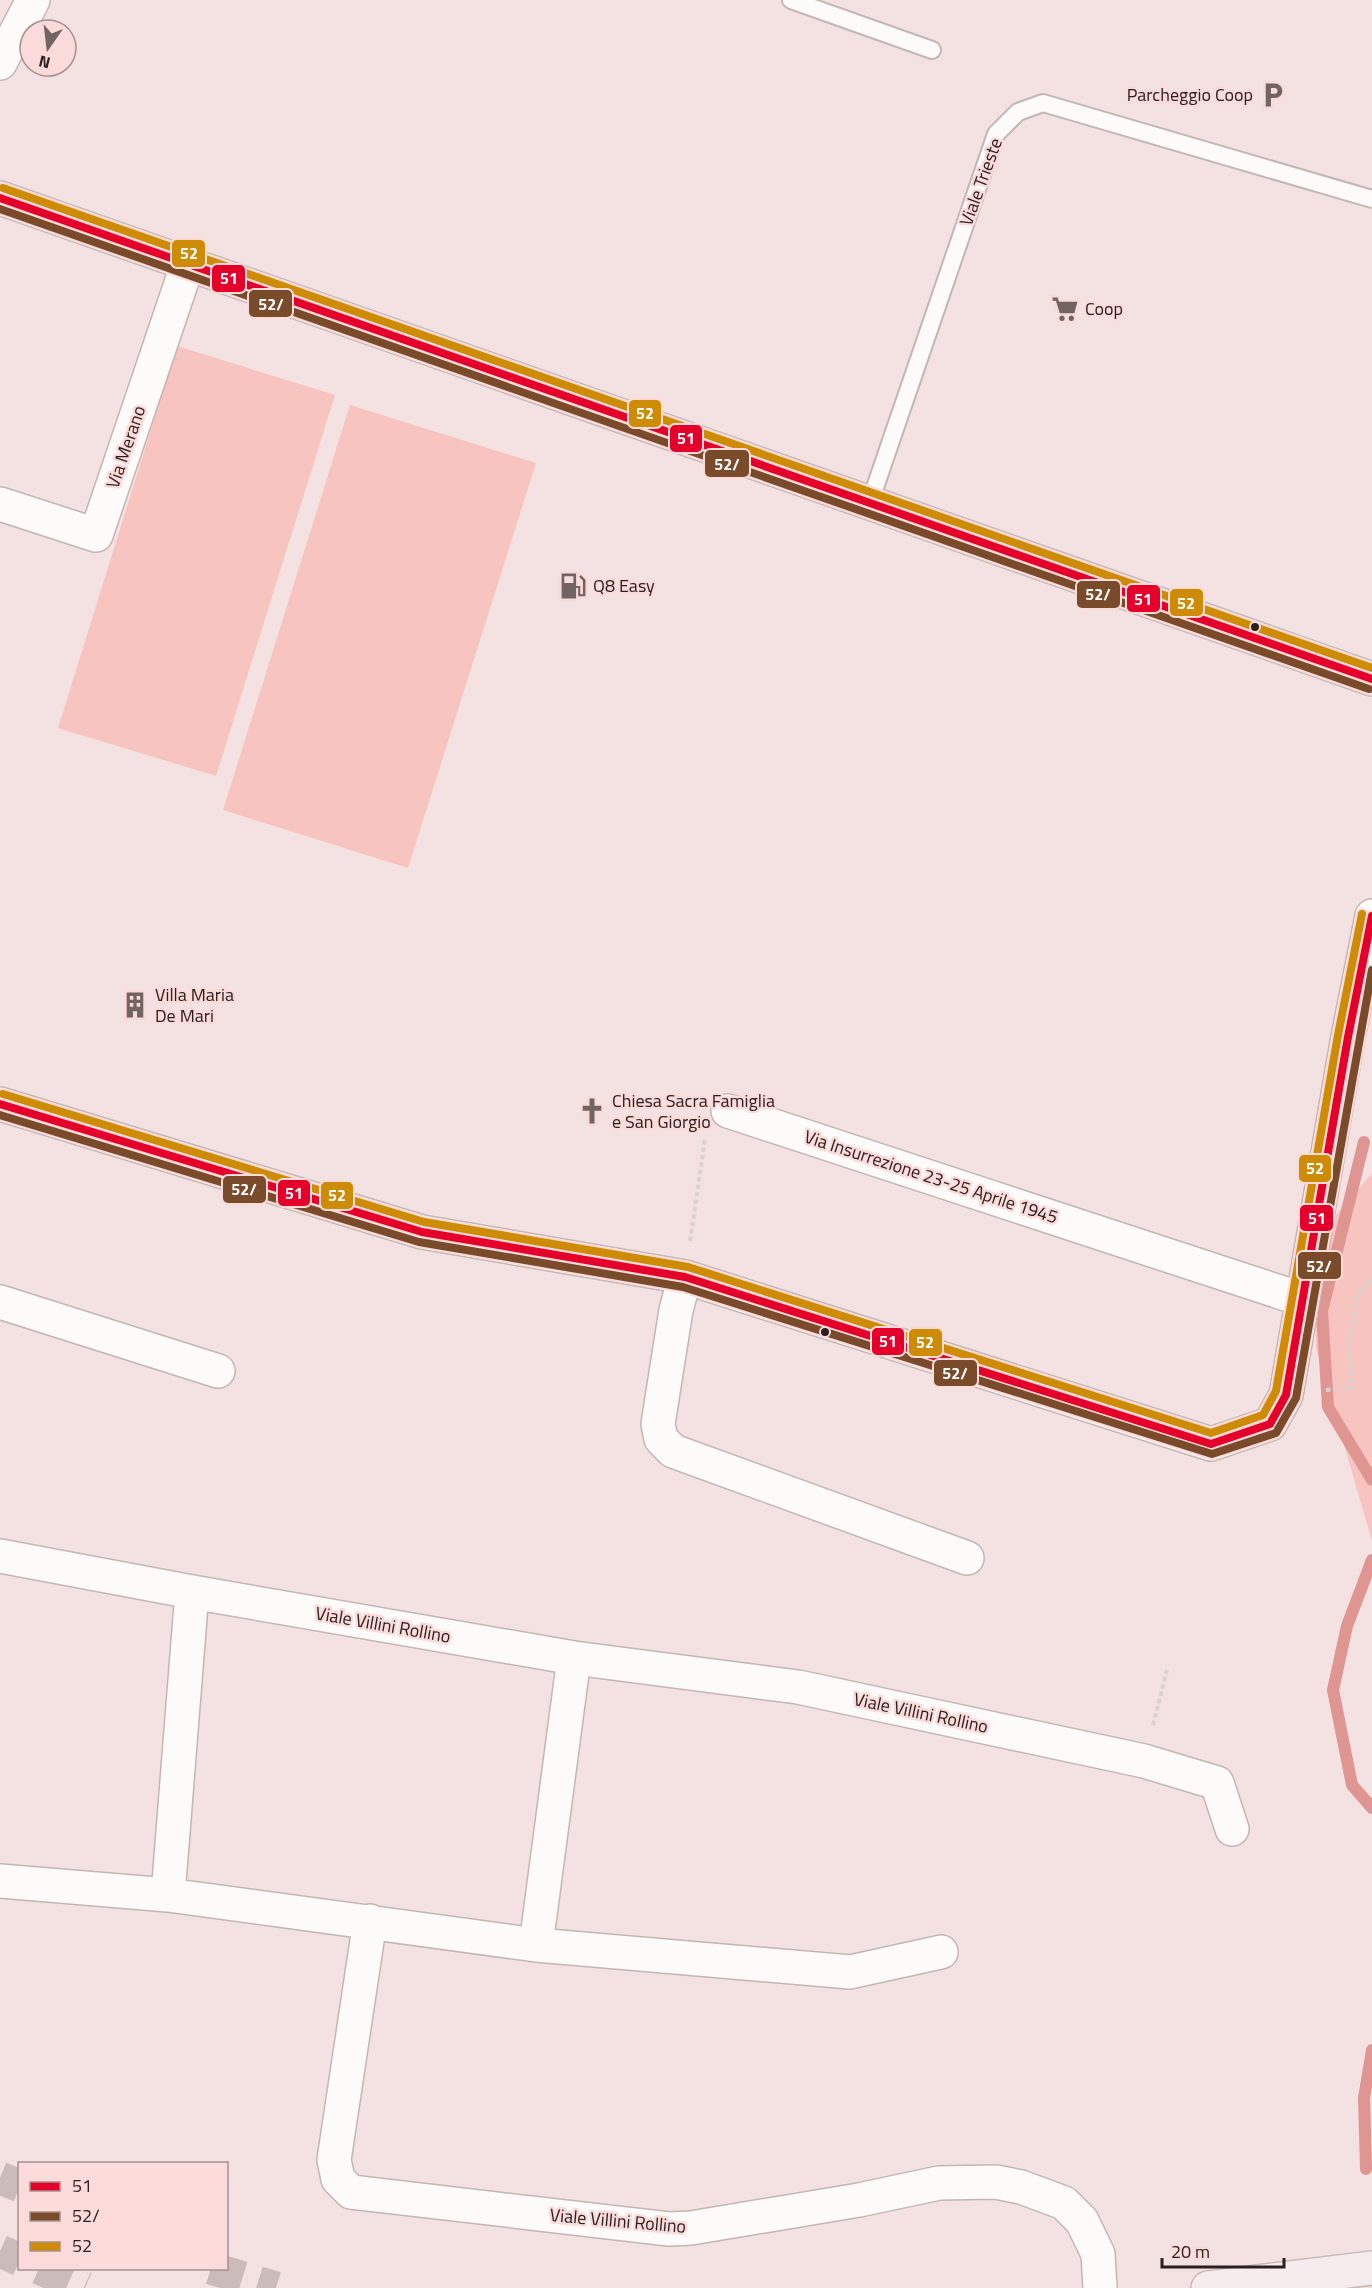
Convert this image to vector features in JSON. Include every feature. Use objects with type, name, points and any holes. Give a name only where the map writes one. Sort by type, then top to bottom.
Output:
[{"type":"highway","points":[[1208,2288],[1372,2268]]},
{"type":"main road","points":[[0,198],[869,505],[1372,679]]},
{"type":"street","points":[[0,63],[33,0]]},
{"type":"street","name":"Via Merano","points":[[0,504],[96,535],[188,263]]},
{"type":"street","points":[[0,1104],[422,1232],[685,1277],[1211,1444],[1270,1424],[1286,1395],[1301,1299],[1372,916]]},
{"type":"street","name":"Via Insurrezione 23-25 Aprile 1945","points":[[728,1111],[1301,1299]]},
{"type":"street","points":[[685,1277],[676,1310],[660,1413],[661,1439],[673,1451],[967,1558]]},
{"type":"street","points":[[0,1302],[218,1371]]},
{"type":"street","name":"Viale Villini Rollino","points":[[0,1556],[192,1592],[574,1658],[798,1687],[1144,1761],[1217,1783],[1232,1829]]},
{"type":"street","points":[[168,1895],[192,1592]]},
{"type":"street","points":[[536,1946],[574,1658]]},
{"type":"street","points":[[0,1881],[168,1895],[370,1921],[536,1946],[850,1972],[941,1952]]},
{"type":"street","name":"Viale Villini Rollino","points":[[370,1921],[334,2160],[338,2179],[351,2192],[669,2229],[691,2228],[837,2204],[939,2183],[996,2182],[1021,2187],[1064,2203],[1082,2221],[1098,2254],[1100,2288]]},
{"type":"lane","points":[[790,0],[932,50]]},
{"type":"lane","name":"Viale Trieste","points":[[869,505],[996,134],[1018,112],[1043,103],[1372,199]]},
{"type":"path","points":[[685,1277],[700,1158],[705,1138],[713,1122],[728,1111]]},
{"type":"path","points":[[1286,1395],[1352,1387],[1350,1341],[1358,1297],[1372,1276]]},
{"type":"path","points":[[1144,1761],[1167,1670]]},
{"type":"shaded area","points":[[177,346],[335,395],[216,776],[58,728]]},
{"type":"shaded area","points":[[350,405],[536,463],[408,868],[223,810]]},
{"type":"shaded area","points":[[1372,1173],[1372,1541],[1316,1348],[1316,1281],[1330,1222]]},
{"type":"waterway","points":[[1364,1142],[1322,1311],[1328,1407],[1372,1480]]},
{"type":"waterway","points":[[1372,1560],[1347,1626],[1333,1690],[1352,1785],[1372,1808]]},
{"type":"waterway","points":[[1366,2169],[1364,2098],[1372,2050]]},
{"type":"tunnel","points":[[0,2178],[18,2185]]},
{"type":"tunnel","points":[[0,2251],[18,2259]]},
{"type":"tunnel","points":[[44,2270],[85,2288]]},
{"type":"tunnel","points":[[218,2270],[276,2288]]},
{"type":"transit line","name":"52","points":[[3,188],[1372,668]]},
{"type":"transit line","name":"51","points":[[0,198],[1372,679]]},
{"type":"transit line","name":"52/","points":[[0,209],[1369,689]]},
{"type":"transit line","name":"52","points":[[3,1094],[424,1222],[688,1267],[1211,1433],[1263,1415],[1276,1391],[1338,1035],[1362,914]]},
{"type":"transit line","name":"51","points":[[0,1104],[422,1232],[685,1277],[1211,1444],[1270,1424],[1286,1395],[1348,1037],[1372,916]]},
{"type":"transit line","name":"52/","points":[[0,1115],[419,1242],[683,1287],[1212,1454],[1276,1433],[1296,1398],[1372,970]]},
{"type":"place","name":"Parcheggio Coop","points":[[1273,95]]},
{"type":"place","name":"Coop","points":[[1065,309]]},
{"type":"place","name":"Q8 Easy","points":[[573,586]]},
{"type":"place","name":"Villa Maria De Mari","points":[[135,1005]]},
{"type":"place","name":"Chiesa Sacra Famiglia e San Giorgio","points":[[592,1111]]}]
